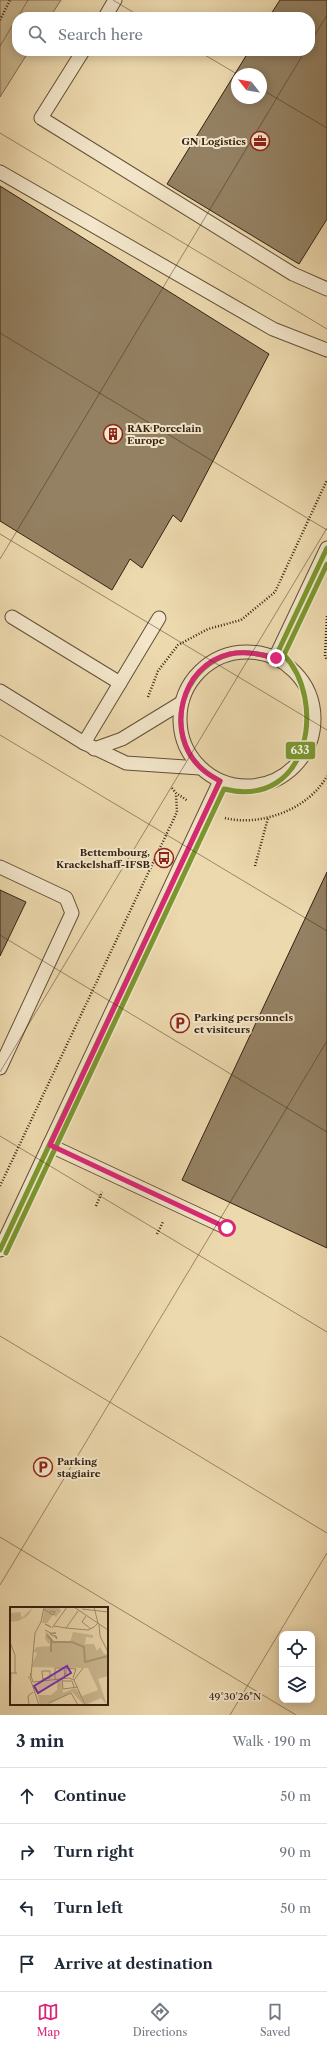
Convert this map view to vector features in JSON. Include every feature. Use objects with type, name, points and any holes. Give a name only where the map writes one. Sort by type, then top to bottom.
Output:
[{"type":"lane","points":[[108,12],[115,0]]},
{"type":"lane","points":[[80,56],[41,118],[293,274],[327,289]]},
{"type":"lane","points":[[0,172],[273,329],[327,350]]},
{"type":"lane","points":[[276,658],[327,548]]},
{"type":"lane","points":[[12,617],[120,683]]},
{"type":"lane","points":[[89,746],[120,683],[159,618]]},
{"type":"lane","points":[[253,652],[276,658],[293,670],[306,686],[313,706],[314,727],[308,747],[296,764],[280,777],[261,785],[240,786],[220,781],[200,768],[186,749],[180,726],[181,703],[191,682],[208,664],[229,654],[253,652]]},
{"type":"lane","points":[[0,691],[89,746],[126,763],[200,768]]},
{"type":"lane","points":[[89,746],[122,739],[181,703]]},
{"type":"lane","points":[[1,1246],[50,1145],[220,781]]},
{"type":"lane","points":[[0,867],[66,898],[72,913],[0,1068]]},
{"type":"lane","points":[[50,1145],[227,1228]]},
{"type":"path","points":[[0,20],[10,0]]},
{"type":"path","points":[[146,725],[146,702],[158,671],[178,645],[208,629],[241,620],[275,592],[327,480]]},
{"type":"path","points":[[327,616],[325,648],[327,660]]},
{"type":"path","points":[[155,765],[176,793],[205,813],[235,820],[268,818],[298,805],[323,784],[327,776]]},
{"type":"path","points":[[0,1186],[177,812],[176,793]]},
{"type":"path","points":[[255,866],[268,818]]},
{"type":"shaded area","points":[[0,0],[61,0],[53,12],[12,12],[12,56],[26,56],[0,97]]},
{"type":"building","name":"GN Logistics","points":[[280,0],[327,0],[327,219],[299,264],[167,184],[231,80],[231,104],[267,104],[267,68],[239,68],[246,56],[315,56],[315,12],[272,12]]},
{"type":"building","name":"RAK Porcelain Europe","points":[[0,186],[269,354],[181,522],[173,515],[142,568],[130,559],[112,590],[0,521]]},
{"type":"building","points":[[327,872],[327,1248],[182,1180]]},
{"type":"building","points":[[0,890],[26,902],[0,956]]},
{"type":"transit line","points":[[0,1250],[220,781],[198,766],[189,753],[183,738],[181,723],[182,708],[186,693],[193,680],[203,669],[216,660],[230,654],[247,652],[275,658],[327,548]]},
{"type":"transit line","name":"633","points":[[6,1253],[224,789],[253,791],[276,783],[292,768],[302,747],[307,723],[305,698],[297,675],[284,655],[327,564]]},
{"type":"place","name":"GN Logistics","points":[[260,141]]},
{"type":"place","name":"RAK Porcelain Europe","points":[[113,434]]},
{"type":"place","name":"Bettembourg, Krackelshaff-IFSB","points":[[164,858]]},
{"type":"place","name":"Parking personnels et visiteurs","points":[[180,1023]]},
{"type":"place","name":"Parking stagiaire","points":[[43,1467]]},
{"type":"route","points":[[227,1228],[50,1145],[220,781],[200,768],[186,749],[180,726],[181,703],[191,682],[208,664],[229,654],[253,652],[276,658]]}]
